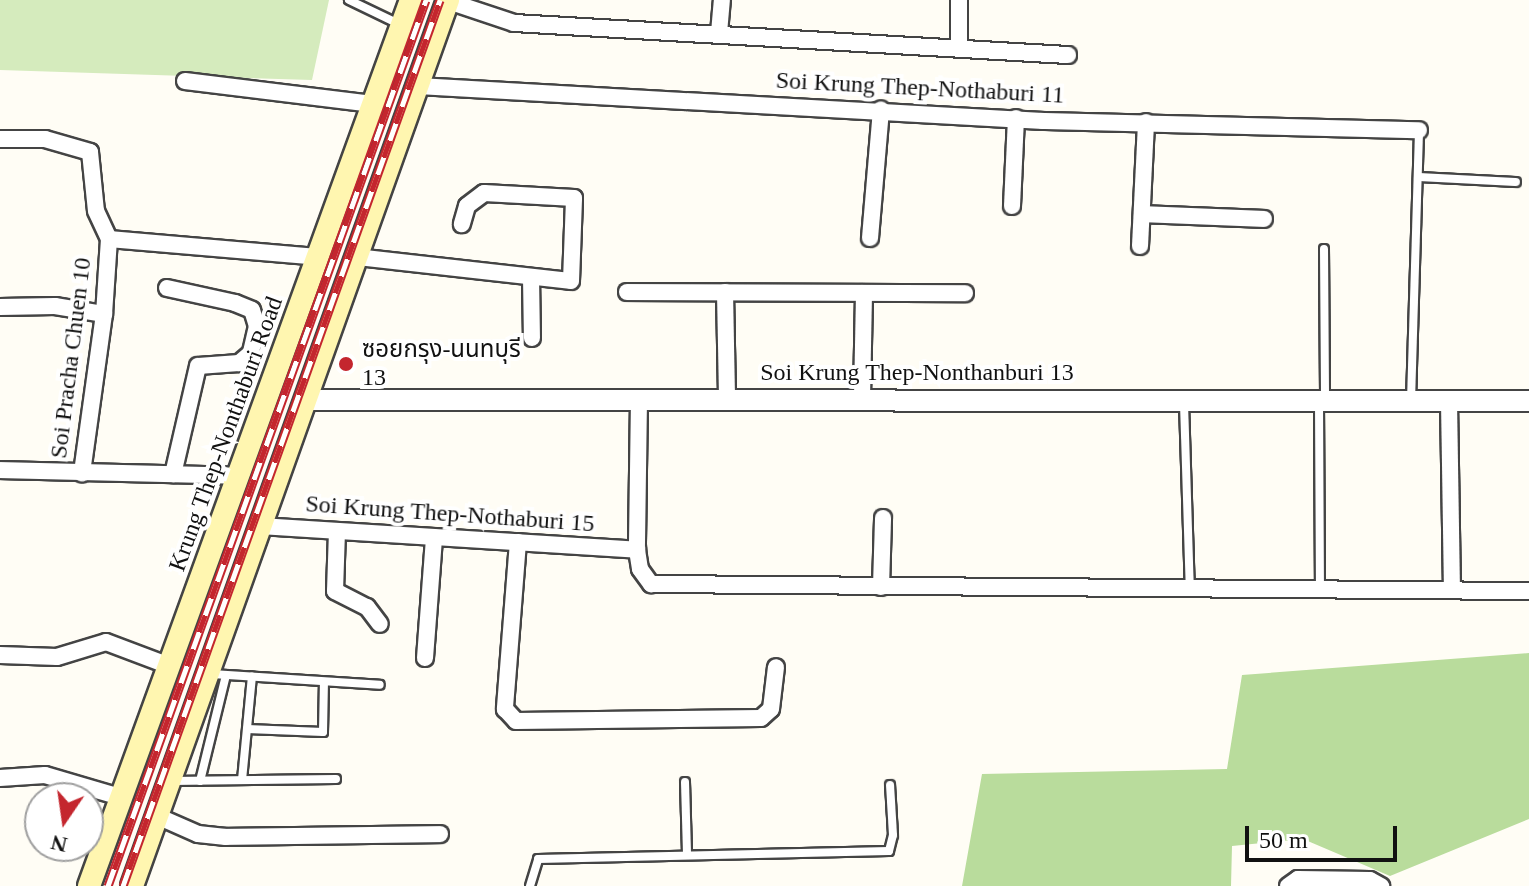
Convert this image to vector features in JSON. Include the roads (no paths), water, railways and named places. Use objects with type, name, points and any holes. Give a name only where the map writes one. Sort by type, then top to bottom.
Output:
[{"type":"main road","name":"Krung Thep-Nonthaburi Road","points":[[89,886],[411,0]]},
{"type":"main road","points":[[132,886],[157,816],[216,674],[260,526],[448,1]]},
{"type":"main road","points":[[270,390],[306,400]]},
{"type":"street","points":[[719,33],[722,0]]},
{"type":"street","points":[[959,0],[959,49]]},
{"type":"street","points":[[448,1],[514,23],[719,33],[802,43],[1068,55]]},
{"type":"street","points":[[185,81],[371,104]]},
{"type":"street","name":"Soi Krung Thep-Nothaburi 11","points":[[418,86],[1016,118],[1419,130]]},
{"type":"street","points":[[870,238],[881,109]]},
{"type":"street","points":[[1012,206],[1016,118]]},
{"type":"street","points":[[1140,246],[1146,122]]},
{"type":"street","name":"Soi Pracha Chuen 10","points":[[0,139],[45,139],[90,152],[96,211],[109,239],[104,314],[82,473]]},
{"type":"street","points":[[357,257],[571,281],[574,198],[484,193],[467,206],[462,224]]},
{"type":"street","points":[[1142,214],[1264,219]]},
{"type":"street","points":[[109,239],[317,257]]},
{"type":"street","points":[[531,277],[532,338]]},
{"type":"street","points":[[167,288],[235,303],[252,310],[257,326],[251,353],[239,363],[198,366],[173,474]]},
{"type":"street","points":[[627,292],[965,293]]},
{"type":"street","points":[[725,292],[727,398]]},
{"type":"street","points":[[862,398],[864,293]]},
{"type":"street","points":[[0,307],[55,306],[104,314]]},
{"type":"street","name":"Soi Krung Thep-Nonthanburi 13","points":[[306,400],[862,398],[1322,403],[1529,401]]},
{"type":"street","points":[[639,399],[637,550],[640,569],[651,584],[1529,591]]},
{"type":"street","points":[[1449,401],[1452,590]]},
{"type":"street","points":[[0,470],[239,476]]},
{"type":"street","points":[[881,587],[883,518]]},
{"type":"street","name":"Soi Krung Thep-Nothaburi 15","points":[[260,526],[637,550]]},
{"type":"street","points":[[337,531],[335,591],[367,607],[380,624]]},
{"type":"street","points":[[425,658],[434,537]]},
{"type":"street","points":[[518,542],[505,709],[516,721],[761,718],[771,709],[776,667]]},
{"type":"street","points":[[0,655],[57,657],[106,642],[170,666]]},
{"type":"street","points":[[0,778],[45,775],[120,797]]},
{"type":"street","points":[[157,816],[198,834],[226,837],[440,834]]},
{"type":"street","points":[[1288,886],[1291,881],[1313,879],[1370,880],[1381,886]]},
{"type":"lane","points":[[349,0],[402,25]]},
{"type":"lane","points":[[1411,403],[1419,130]]},
{"type":"lane","points":[[1418,177],[1516,182]]},
{"type":"lane","points":[[1320,589],[1324,249]]},
{"type":"lane","points":[[1184,401],[1190,590]]},
{"type":"lane","points":[[200,781],[216,674],[380,685]]},
{"type":"lane","points":[[242,780],[252,676]]},
{"type":"lane","points":[[247,729],[323,732],[324,682]]},
{"type":"lane","points":[[171,781],[336,779]]},
{"type":"lane","points":[[685,782],[687,853]]},
{"type":"lane","points":[[530,886],[538,859],[687,853],[889,851],[893,835],[890,785]]},
{"type":"railway","points":[[108,886],[426,0]]},
{"type":"railway","points":[[123,886],[440,0]]},
{"type":"place","name":"ซอยกรุง-นนทบุรี 13","points":[[346,364]]}]
